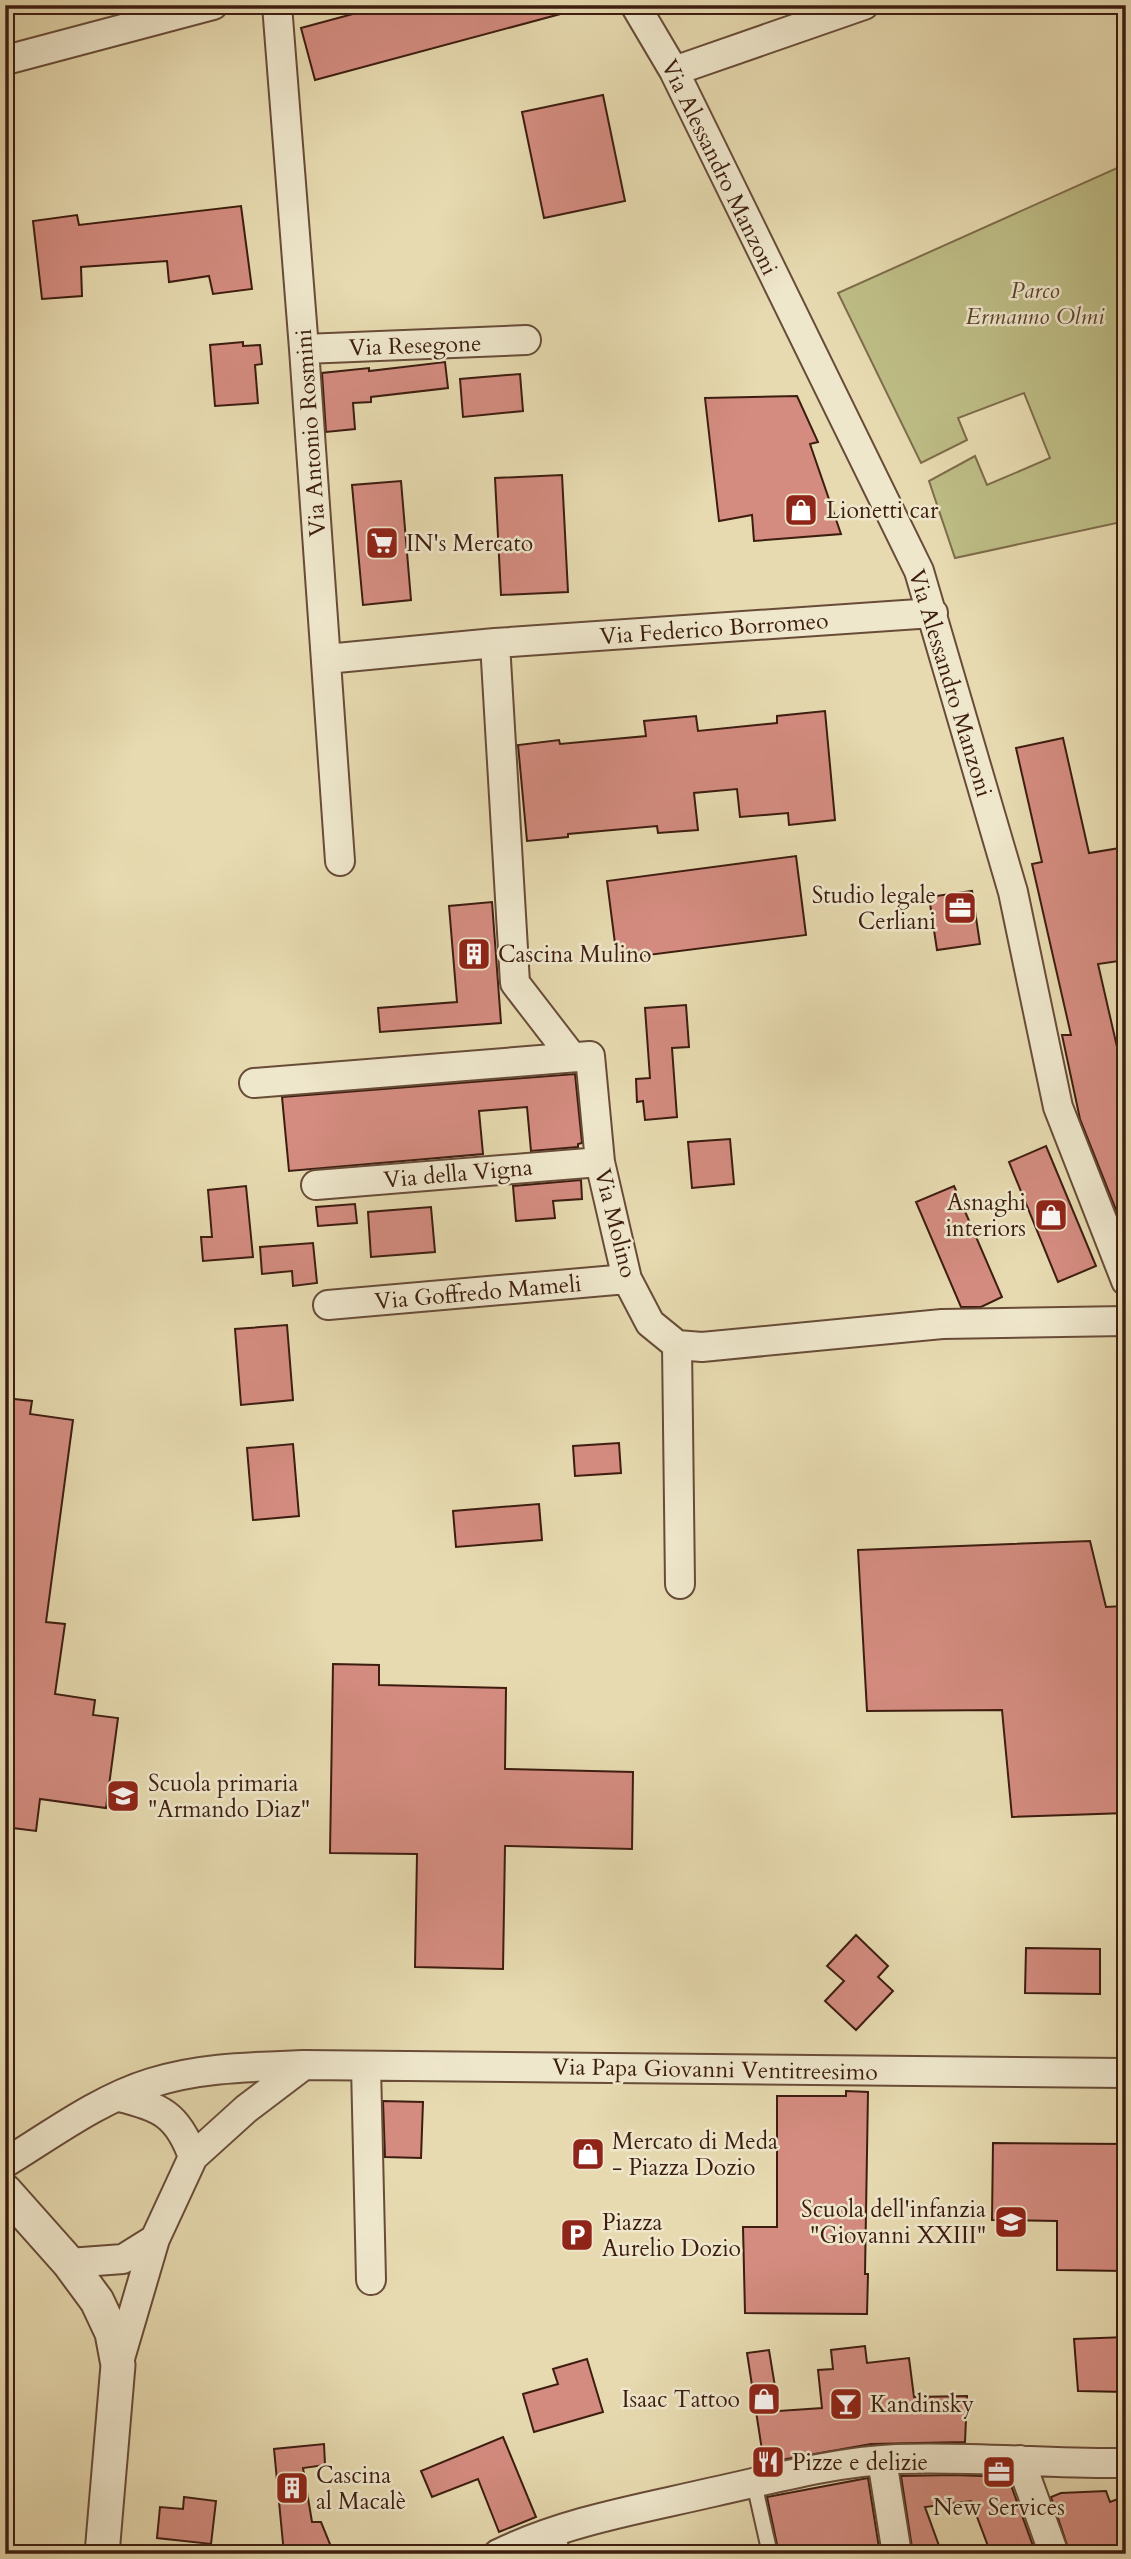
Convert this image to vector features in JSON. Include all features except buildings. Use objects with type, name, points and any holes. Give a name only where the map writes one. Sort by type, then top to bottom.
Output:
[{"type":"street","points":[[5,57],[6,60],[213,5]]},
{"type":"street","name":"Via Antonio Rosmini","points":[[277,5],[340,861]]},
{"type":"street","name":"Via Alessandro Manzoni","points":[[635,5],[674,71],[919,570],[1013,892],[1058,1107],[1126,1281]]},
{"type":"street","points":[[674,71],[864,5]]},
{"type":"street","name":"Via Resegone","points":[[304,349],[526,340]]},
{"type":"street","name":"Via Federico Borromeo","points":[[326,659],[495,643],[933,612]]},
{"type":"street","points":[[495,643],[515,983],[572,1057]]},
{"type":"street","name":"Via Molino","points":[[572,1057],[590,1056],[600,1161],[627,1279],[650,1323],[677,1345]]},
{"type":"street","points":[[254,1083],[572,1057]]},
{"type":"street","name":"Via della Vigna","points":[[316,1185],[600,1161]]},
{"type":"street","name":"Via Goffredo Mameli","points":[[328,1306],[627,1279]]},
{"type":"street","points":[[680,1584],[677,1345],[702,1346],[942,1324],[1126,1321]]},
{"type":"street","points":[[102,2554],[118,2365],[155,2239],[193,2157],[246,2109],[304,2065]]},
{"type":"street","name":"Via Papa Giovanni Ventitreesimo","points":[[5,2163],[79,2118],[150,2083],[223,2068],[304,2065],[1126,2073]]},
{"type":"street","points":[[366,2066],[371,2280]]},
{"type":"street","points":[[119,2097],[142,2102],[164,2112],[184,2133],[193,2157]]},
{"type":"street","points":[[5,2191],[69,2263],[97,2301],[112,2333],[118,2365]]},
{"type":"street","points":[[69,2263],[123,2259],[155,2239]]},
{"type":"street","points":[[498,2554],[559,2542],[754,2483],[828,2467],[882,2460],[951,2458],[1126,2463]]},
{"type":"street","points":[[882,2460],[897,2554]]},
{"type":"street","points":[[1020,2460],[1055,2554]]},
{"type":"lane","points":[[754,2483],[770,2554]]},
{"type":"green space","name":"Parco Ermanno Olmi","points":[[1126,164],[1126,521],[955,558],[929,481],[975,456],[987,485],[1050,458],[1024,393],[958,418],[967,440],[921,463],[838,293]]},
{"type":"place","name":"Lionetti car","points":[[801,510]]},
{"type":"place","name":"IN's Mercato","points":[[382,543]]},
{"type":"place","name":"Studio legale Cerliani","points":[[960,908]]},
{"type":"place","name":"Cascina Mulino","points":[[474,954]]},
{"type":"place","name":"Asnaghi interiors","points":[[1051,1215]]},
{"type":"place","name":"Scuola primaria \"Armando Diaz\"","points":[[123,1796]]},
{"type":"place","name":"Mercato di Meda - Piazza Dozio","points":[[588,2154]]},
{"type":"place","name":"Scuola dell'infanzia \"Giovanni XXIII\"","points":[[1011,2222]]},
{"type":"place","name":"Piazza Aurelio Dozio","points":[[577,2235]]},
{"type":"place","name":"Isaac Tattoo","points":[[764,2399]]},
{"type":"place","name":"Kandinsky","points":[[846,2404]]},
{"type":"place","name":"Pizze e delizie","points":[[768,2462]]},
{"type":"place","name":"New Services","points":[[999,2472]]},
{"type":"place","name":"Cascina al Macalè","points":[[292,2488]]}]
